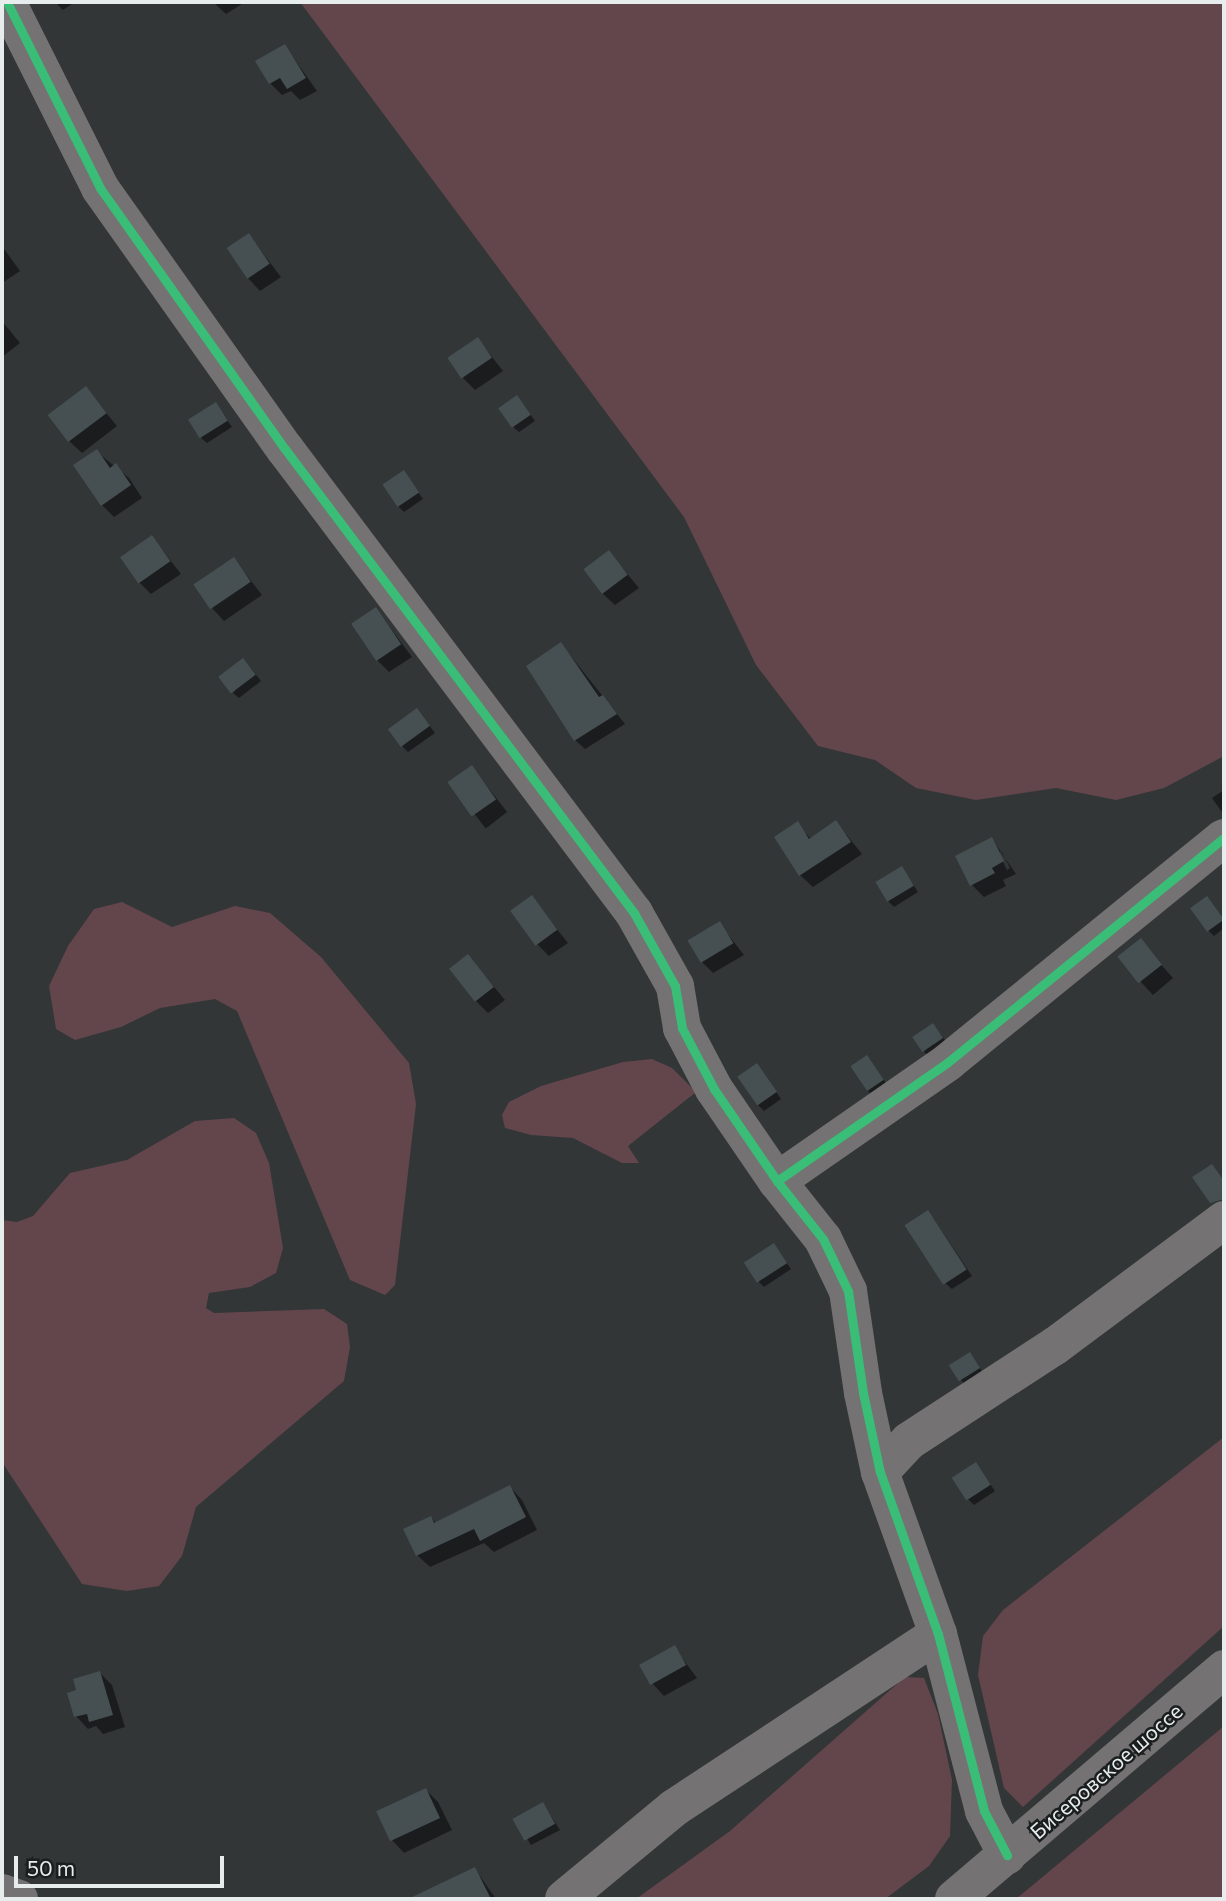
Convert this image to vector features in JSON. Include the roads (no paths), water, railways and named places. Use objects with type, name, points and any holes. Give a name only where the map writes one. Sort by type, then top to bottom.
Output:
[{"type":"main road","name":"Бисеровское шоссе","points":[[954,1899],[1224,1669]]},
{"type":"street","points":[[7,2],[100,188],[285,449],[634,913],[675,986],[682,1028],[714,1089],[777,1181],[823,1239],[848,1291],[863,1393],[880,1472],[938,1633],[984,1811],[1007,1856]]},
{"type":"street","points":[[777,1181],[948,1062],[1224,838]]},
{"type":"street","points":[[880,1472],[909,1441],[1055,1346],[1224,1220]]},
{"type":"street","points":[[564,1899],[674,1808],[938,1633]]},
{"type":"street","points":[[2,1893],[19,1899]]}]
